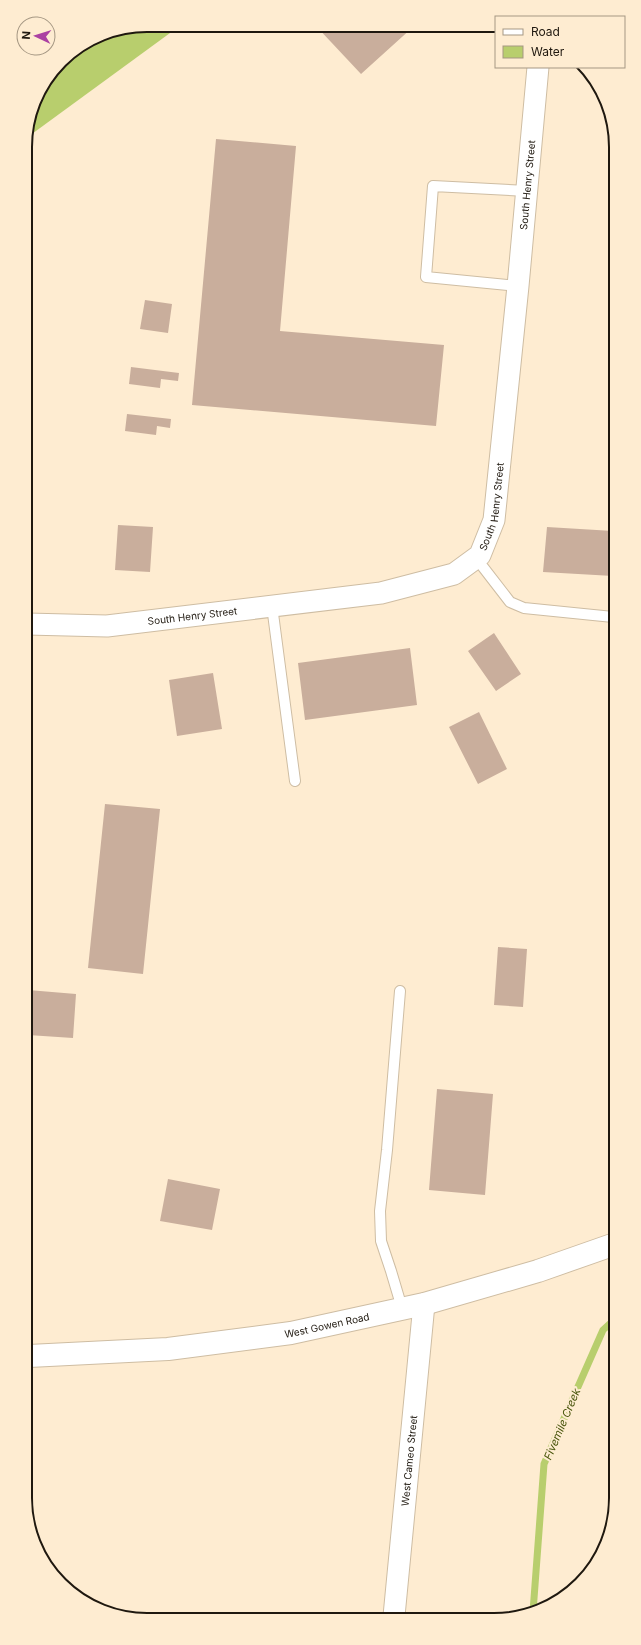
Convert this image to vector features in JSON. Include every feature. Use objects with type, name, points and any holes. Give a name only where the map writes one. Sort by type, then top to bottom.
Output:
[{"type":"street","name":"South Henry Street","points":[[32,624],[107,626],[381,593],[454,574],[480,555],[494,520],[518,286],[538,68]]},
{"type":"street","name":"West Gowen Road","points":[[32,1356],[168,1349],[291,1333],[424,1304],[538,1271],[609,1246]]},
{"type":"street","name":"West Cameo Street","points":[[394,1613],[424,1304]]},
{"type":"lane","points":[[518,286],[426,276],[433,186],[527,191]]},
{"type":"lane","points":[[476,558],[510,602],[524,608],[609,617]]},
{"type":"lane","points":[[272,606],[295,781]]},
{"type":"lane","points":[[400,991],[380,1211],[381,1241],[402,1308]]},
{"type":"water","points":[[171,32],[33,133],[36,118],[47,90],[66,66],[83,51],[103,41],[125,34]]},
{"type":"building","points":[[322,32],[407,32],[361,74]]},
{"type":"building","points":[[216,139],[296,146],[280,331],[444,345],[436,426],[192,405]]},
{"type":"building","points":[[145,300],[172,304],[168,333],[140,329]]},
{"type":"building","points":[[131,367],[179,373],[178,381],[161,379],[160,388],[129,384]]},
{"type":"building","points":[[127,414],[171,419],[170,428],[157,426],[156,435],[125,431]]},
{"type":"building","points":[[118,525],[153,527],[150,572],[115,570]]},
{"type":"building","points":[[547,527],[609,531],[609,576],[543,572]]},
{"type":"building","points":[[494,633],[521,674],[496,691],[468,651]]},
{"type":"building","points":[[410,648],[417,705],[305,720],[298,663]]},
{"type":"building","points":[[213,673],[222,729],[177,736],[169,680]]},
{"type":"building","points":[[479,712],[507,769],[478,784],[449,727]]},
{"type":"building","points":[[105,804],[160,809],[143,974],[88,968]]},
{"type":"building","points":[[498,947],[527,949],[523,1007],[494,1005]]},
{"type":"building","points":[[32,990],[76,994],[73,1038],[32,1035]]},
{"type":"building","points":[[437,1089],[493,1094],[485,1195],[429,1190]]},
{"type":"building","points":[[168,1179],[220,1189],[212,1230],[160,1221]]},
{"type":"waterway","name":"Fivemile Creek","points":[[533,1606],[544,1464],[603,1330],[609,1324]]}]
